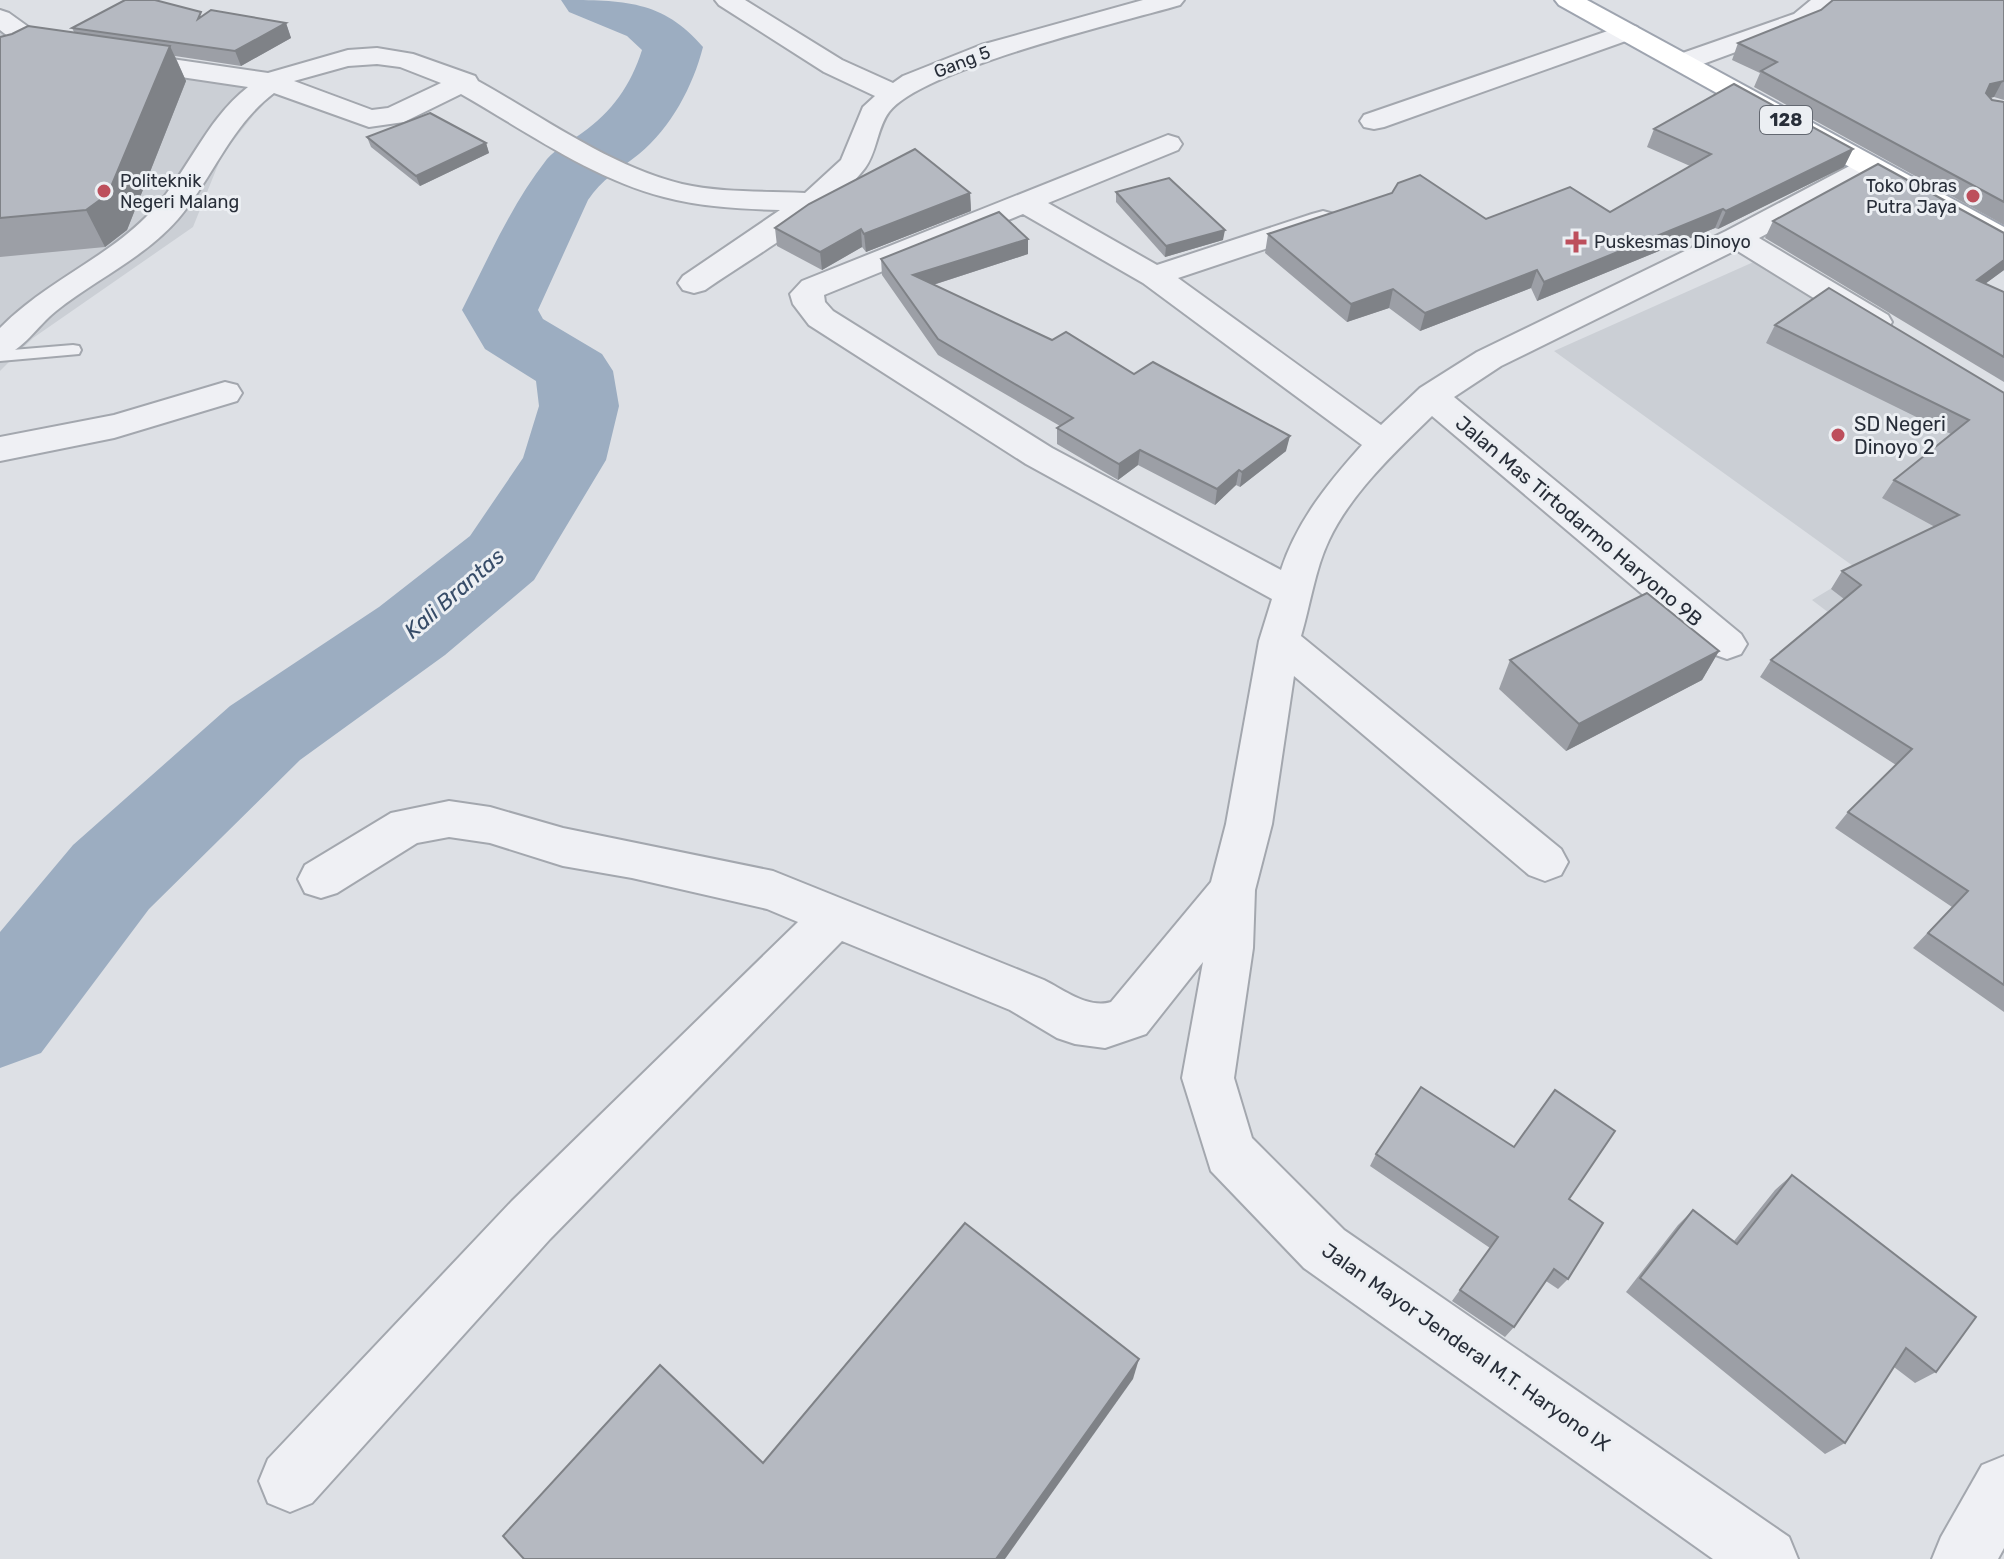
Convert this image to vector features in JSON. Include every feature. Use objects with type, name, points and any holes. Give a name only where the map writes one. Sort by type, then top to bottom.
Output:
[{"type":"main road","name":"128","points":[[1568,0],[2004,240]]},
{"type":"street","points":[[728,0],[833,66],[894,94]]},
{"type":"street","name":"Gang 5","points":[[694,283],[828,191],[854,163],[877,107],[913,82],[990,51],[1171,0]]},
{"type":"street","points":[[1683,62],[1803,19],[1827,0]]},
{"type":"street","points":[[0,18],[40,48],[271,82],[369,119],[394,116],[465,82]]},
{"type":"street","points":[[1374,121],[1628,32]]},
{"type":"street","points":[[0,347],[43,305],[123,250],[169,212],[227,126],[271,82],[334,59],[377,56],[430,65],[465,82],[525,120],[600,161],[679,193],[705,198],[808,202]]},
{"type":"street","points":[[1168,144],[1028,204],[969,223],[813,288],[806,294],[809,304],[821,318],[1039,456],[1292,593]]},
{"type":"street","name":"Jalan Mayor Jenderal M.T. Haryono IX","points":[[1767,1559],[1324,1249],[1230,1153],[1208,1078],[1229,948],[1232,890],[1249,824],[1279,641],[1310,539],[1346,486],[1383,443],[1432,396],[1489,359],[1737,238],[1869,167]]},
{"type":"street","points":[[1028,204],[1154,276],[1383,443]]},
{"type":"street","points":[[1154,276],[1346,213]]},
{"type":"street","points":[[1737,238],[1909,342]]},
{"type":"street","points":[[0,449],[114,428],[225,393]]},
{"type":"street","name":"Jalan Mas Tirtodarmo Haryono 9B","points":[[1432,396],[1461,424],[1727,644]]},
{"type":"street","points":[[1279,641],[1545,862]]},
{"type":"street","points":[[321,879],[407,826],[449,819],[490,825],[563,847],[632,859],[773,891],[1027,995],[1075,1022],[1105,1026],[1128,1018],[1232,890]]},
{"type":"street","points":[[290,1481],[531,1220],[835,917]]},
{"type":"street","points":[[1963,1559],[2004,1487]]},
{"type":"lane","points":[[0,356],[73,350]]},
{"type":"shaded area","name":"Politeknik Negeri Malang","points":[[0,27],[155,76],[275,88],[222,155],[193,227],[33,338],[0,371]]},
{"type":"shaded area","name":"SD Negeri Dinoyo 2","points":[[1758,260],[2004,408],[1878,650],[1812,600],[1860,571],[1554,351]]},
{"type":"building","points":[[125,0],[155,0],[201,12],[198,19],[211,10],[286,23],[235,51],[72,28]]},
{"type":"building","points":[[1833,0],[2004,0],[2004,81],[1990,84],[1986,93],[1992,100],[2004,102],[2004,202],[1761,71],[1777,62],[1738,43],[1821,10]]},
{"type":"building","points":[[28,26],[170,46],[108,194],[86,210],[0,218],[0,37]]},
{"type":"building","points":[[1734,84],[1853,149],[1726,211],[1723,209],[1544,282],[1537,270],[1425,313],[1393,289],[1351,304],[1268,234],[1392,193],[1398,183],[1420,175],[1486,219],[1570,187],[1610,212],[1711,154],[1654,129]]},
{"type":"building","points":[[430,113],[486,143],[416,176],[367,137]]},
{"type":"building","points":[[915,149],[970,193],[864,234],[861,229],[820,252],[775,228],[809,204]]},
{"type":"building","points":[[1878,164],[2004,233],[2004,260],[1977,280],[2004,292],[2004,357],[1773,221]]},
{"type":"building","points":[[1169,178],[1225,230],[1166,246],[1116,192]]},
{"type":"building","points":[[999,212],[1028,239],[913,275],[1052,340],[1066,332],[1134,374],[1153,362],[1290,436],[1242,472],[1239,470],[1217,489],[1140,450],[1119,464],[1057,428],[1073,418],[938,339],[881,259]]},
{"type":"building","points":[[1829,288],[2004,393],[2004,985],[1928,933],[1968,891],[1848,812],[1912,749],[1771,660],[1861,585],[1842,571],[1959,515],[1894,480],[1969,420],[1775,325]]},
{"type":"building","points":[[1647,593],[1719,651],[1579,724],[1510,660]]},
{"type":"building","points":[[1421,1087],[1514,1147],[1555,1090],[1615,1131],[1569,1199],[1603,1223],[1568,1279],[1554,1269],[1514,1327],[1460,1290],[1498,1237],[1376,1154]]},
{"type":"building","points":[[1792,1175],[1976,1317],[1936,1372],[1906,1348],[1845,1443],[1640,1278],[1693,1210],[1737,1244]]},
{"type":"building","points":[[965,1223],[1139,1359],[996,1559],[524,1559],[503,1536],[660,1365],[763,1463]]},
{"type":"waterway","name":"Kali Brantas","points":[[0,1017],[111,877],[265,733],[412,631],[502,558],[564,460],[579,406],[574,371],[512,333],[500,310],[553,200],[574,170],[618,138],[635,121],[664,79],[673,47],[648,23],[590,0]]},
{"type":"place","name":"Politeknik Negeri Malang","points":[[104,191]]},
{"type":"place","name":"Toko Obras Putra Jaya","points":[[1973,196]]},
{"type":"place","name":"Puskesmas Dinoyo","points":[[1576,242]]},
{"type":"place","name":"SD Negeri Dinoyo 2","points":[[1838,435]]}]
